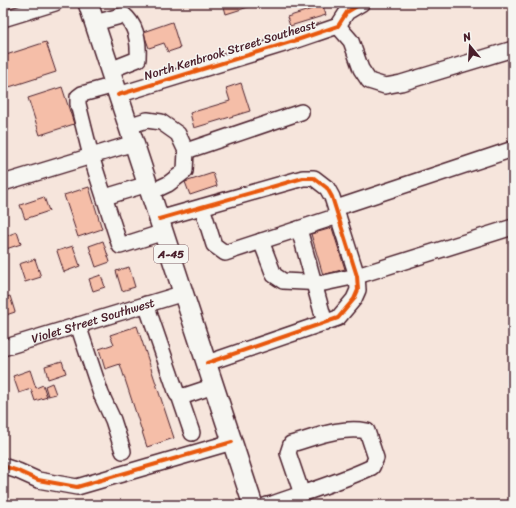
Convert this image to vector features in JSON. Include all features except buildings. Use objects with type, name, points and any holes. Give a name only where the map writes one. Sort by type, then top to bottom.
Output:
[{"type":"main road","name":"A-45","points":[[88,3],[253,505]]},
{"type":"street","points":[[3,19],[55,3]]},
{"type":"street","points":[[362,3],[347,12],[338,26],[351,41],[361,69],[369,81],[385,86],[421,78],[513,49]]},
{"type":"street","points":[[95,23],[124,15],[131,21],[139,47],[138,59],[114,83],[82,94],[78,97],[91,156],[120,246],[202,207],[303,178],[314,178],[327,188],[337,212],[357,276],[358,290],[354,299],[338,318],[207,363]]},
{"type":"street","name":"North Kenbrook Street Southeast","points":[[114,83],[289,43],[338,26]]},
{"type":"street","points":[[186,152],[301,112]]},
{"type":"street","points":[[3,182],[91,156],[131,135],[146,120],[160,122],[178,134],[186,152],[185,171],[168,184],[105,197]]},
{"type":"street","points":[[202,207],[212,240],[219,250],[225,252],[299,229],[337,212],[513,149]]},
{"type":"street","points":[[261,241],[274,275],[277,278],[283,281],[324,283],[357,276],[513,227]]},
{"type":"street","points":[[299,229],[325,323]]},
{"type":"street","name":"Violet Street Southwest","points":[[3,348],[184,293]]},
{"type":"street","points":[[146,304],[192,433]]},
{"type":"street","points":[[78,325],[100,394],[113,420],[123,451]]},
{"type":"street","points":[[179,395],[184,396],[214,386]]},
{"type":"street","points":[[267,505],[302,494],[348,478],[372,467],[376,458],[367,431],[354,428],[337,431],[291,444],[288,453],[302,494]]},
{"type":"street","points":[[3,466],[38,480],[77,487],[232,442]]},
{"type":"cycle path","points":[[118,95],[338,26],[347,12],[362,3]]},
{"type":"cycle path","points":[[159,219],[303,178],[314,178],[327,188],[332,197],[357,276],[358,290],[354,299],[338,318],[207,363]]},
{"type":"cycle path","points":[[3,466],[38,480],[77,487],[232,442]]}]
